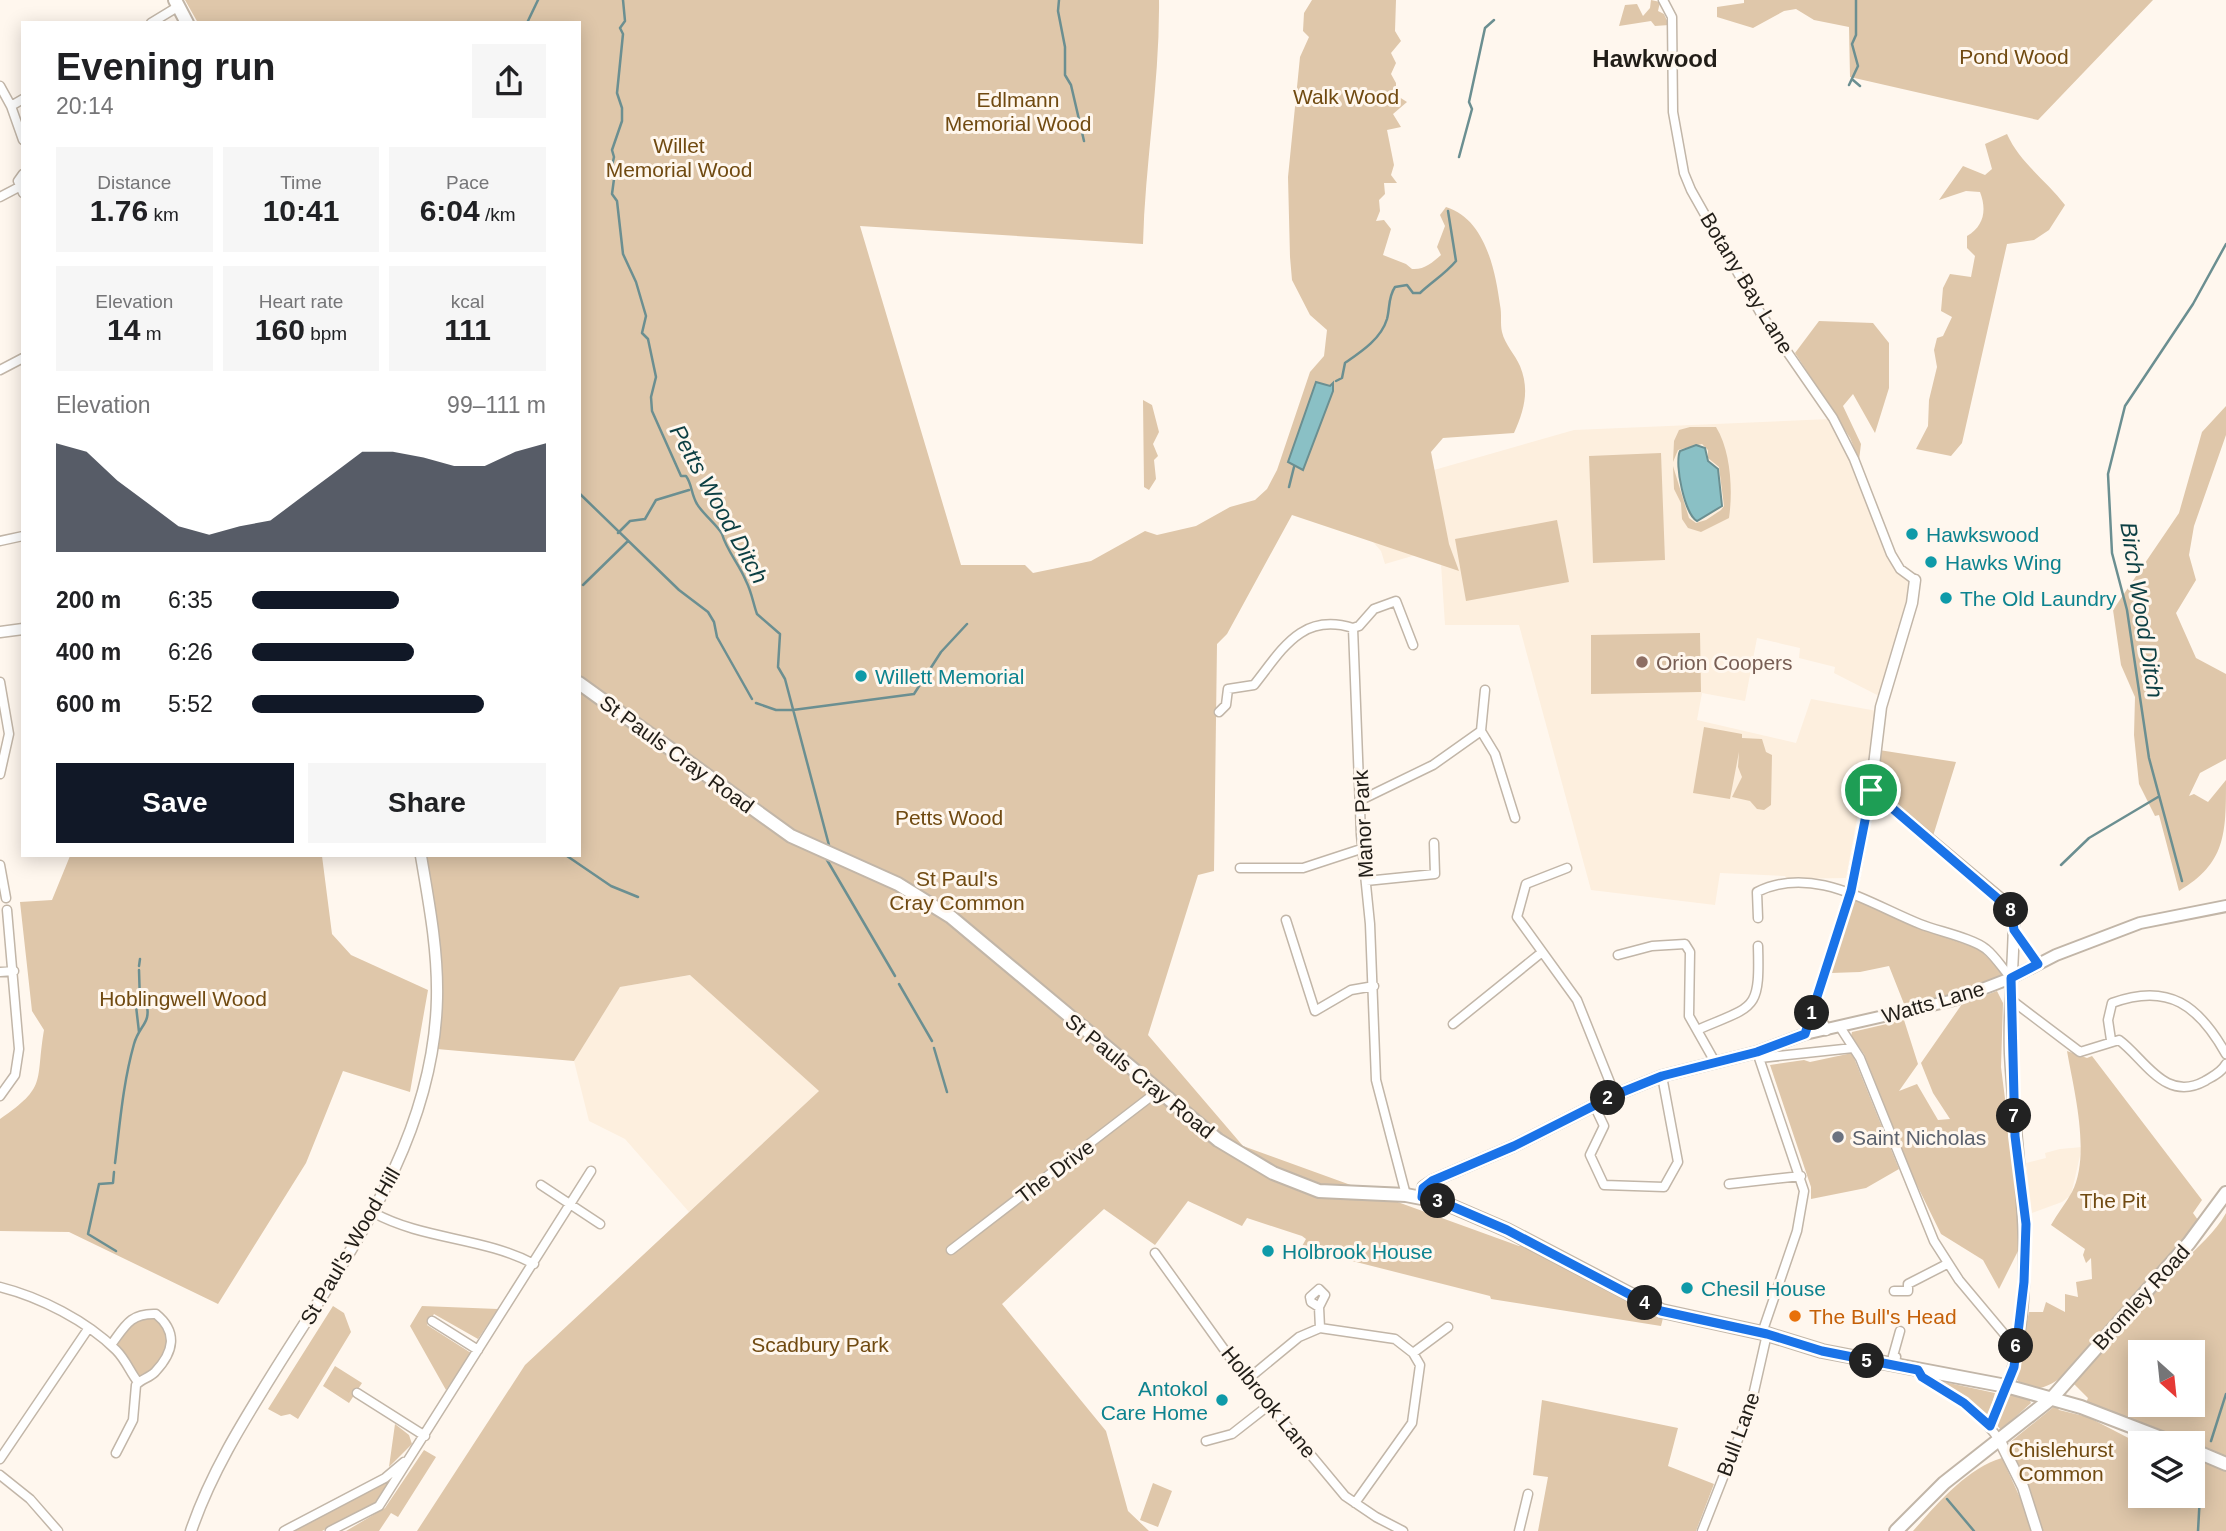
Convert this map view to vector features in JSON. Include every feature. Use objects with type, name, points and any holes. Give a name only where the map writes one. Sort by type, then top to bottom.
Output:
[{"type":"main road","points":[[177,3],[186,21]]},
{"type":"main road","name":"St Pauls Cray Road","points":[[581,684],[791,836],[898,884],[951,917],[1158,1091],[1239,1155],[1291,1181],[1319,1191],[1347,1195],[1406,1195],[1442,1202],[1507,1230],[1661,1311],[1765,1334],[1822,1351],[2052,1398],[2142,1431]]},
{"type":"main road","name":"Watts Lane","points":[[1422,1197],[1423,1188],[1432,1181],[1514,1146],[1615,1095],[1662,1076],[1715,1062],[1759,1055],[1805,1034],[1954,1000],[2140,923],[2226,906]]},
{"type":"main road","name":"Bromley Road","points":[[1896,1531],[1944,1483],[2052,1398],[2189,1244],[2226,1193]]},
{"type":"main road","points":[[2205,1455],[2226,1464]]},
{"type":"street","name":"Botany Bay Lane","points":[[1663,0],[1671,17],[1674,123],[1684,173],[1691,190],[1767,324],[1833,418],[1854,459],[1891,554],[1900,569],[1915,580]]},
{"type":"street","points":[[154,21],[177,3]]},
{"type":"street","points":[[0,86],[11,106],[21,134]]},
{"type":"street","points":[[11,106],[21,100]]},
{"type":"street","points":[[0,197],[21,190]]},
{"type":"street","points":[[0,370],[21,359]]},
{"type":"street","points":[[0,541],[21,536]]},
{"type":"street","points":[[1805,1034],[1851,891],[1871,790],[1881,707],[1912,603],[1915,580]]},
{"type":"street","points":[[1219,712],[1226,705],[1228,690],[1254,685],[1294,636],[1310,626],[1338,623],[1353,628],[1359,626],[1374,609],[1396,601],[1413,645]]},
{"type":"street","name":"Manor Park","points":[[1353,628],[1374,986],[1376,1080],[1406,1195]]},
{"type":"street","points":[[0,632],[21,629]]},
{"type":"street","points":[[0,682],[9,734],[0,774]]},
{"type":"street","points":[[1485,690],[1481,731],[1495,754],[1515,818]]},
{"type":"street","points":[[1361,800],[1433,765],[1481,731]]},
{"type":"street","points":[[1871,790],[2000,898],[2014,916],[2010,999],[2015,1136],[2026,1224],[2024,1282],[2016,1348],[2007,1387],[1990,1426]]},
{"type":"street","points":[[1366,881],[1435,874],[1434,843]]},
{"type":"street","points":[[1240,868],[1303,868],[1364,848]]},
{"type":"street","name":"St Paul's Wood Hill","points":[[191,1531],[205,1490],[229,1446],[374,1213],[410,1137],[426,1087],[437,997],[436,963],[421,857]]},
{"type":"street","points":[[0,865],[6,898]]},
{"type":"street","points":[[1567,868],[1526,884],[1517,917],[1577,1000],[1615,1095]]},
{"type":"street","points":[[1758,918],[1757,892],[1772,884],[1800,884],[1851,891],[1919,924],[1986,948],[2011,978]]},
{"type":"street","points":[[0,1096],[15,1075],[19,1060],[14,971],[7,910]]},
{"type":"street","points":[[1286,920],[1315,1011],[1351,990],[1374,986]]},
{"type":"street","points":[[2014,930],[2038,964]]},
{"type":"street","points":[[1618,955],[1652,946],[1685,944],[1690,952],[1687,1003],[1697,1030],[1715,1062]]},
{"type":"street","points":[[1697,1030],[1745,1009],[1755,998],[1759,987],[1758,946]]},
{"type":"street","points":[[1453,1024],[1541,953]]},
{"type":"street","points":[[0,972],[14,971]]},
{"type":"street","points":[[2111,1041],[2108,1020],[2112,1003],[2128,997],[2173,998],[2191,1006],[2226,1054]]},
{"type":"street","points":[[2010,999],[2080,1052],[2119,1040],[2129,1047],[2154,1075],[2174,1086],[2200,1084],[2222,1071],[2226,1064]]},
{"type":"street","points":[[1814,1007],[1826,1030]]},
{"type":"street","points":[[1840,1027],[1860,1058],[1934,1241],[1947,1264],[2016,1348]]},
{"type":"street","points":[[1759,1055],[1853,1048]]},
{"type":"street","name":"Bull Lane","points":[[1702,1531],[1751,1409],[1765,1334],[1797,1231],[1804,1191],[1759,1055]]},
{"type":"street","points":[[1594,1105],[1604,1126],[1590,1156],[1604,1185],[1664,1186],[1678,1162],[1662,1076]]},
{"type":"street","name":"The Drive","points":[[951,1250],[1158,1091]]},
{"type":"street","points":[[330,1531],[379,1506],[591,1171]]},
{"type":"street","points":[[1729,1184],[1801,1176]]},
{"type":"street","points":[[541,1185],[600,1224]]},
{"type":"street","points":[[374,1213],[408,1230],[490,1245],[534,1264]]},
{"type":"street","name":"Holbrook Lane","points":[[1155,1253],[1269,1405],[1355,1503],[1403,1531]]},
{"type":"street","points":[[1894,1292],[1908,1291],[1908,1284],[1947,1264]]},
{"type":"street","points":[[0,1287],[41,1302],[88,1329],[111,1345],[126,1362],[138,1382],[133,1420],[116,1453]]},
{"type":"street","points":[[1319,1307],[1320,1328]]},
{"type":"street","points":[[111,1345],[127,1324],[140,1314],[156,1314],[170,1329],[173,1338],[170,1352],[155,1372],[138,1382]]},
{"type":"street","points":[[432,1321],[478,1350]]},
{"type":"street","points":[[1412,1353],[1448,1327]]},
{"type":"street","points":[[1248,1378],[1299,1337],[1320,1328],[1395,1339],[1412,1353],[1420,1365],[1412,1423],[1355,1503]]},
{"type":"street","points":[[0,1459],[88,1329]]},
{"type":"street","points":[[1894,1366],[1896,1356],[1893,1356],[1900,1331]]},
{"type":"street","points":[[1918,1370],[1922,1377],[1964,1403],[1990,1426],[2023,1487],[2036,1531]]},
{"type":"street","points":[[357,1393],[425,1436]]},
{"type":"street","points":[[1206,1441],[1232,1434],[1269,1405]]},
{"type":"street","points":[[284,1531],[386,1478],[412,1456]]},
{"type":"street","points":[[0,1475],[30,1499],[58,1531]]},
{"type":"street","points":[[1519,1531],[1528,1494]]},
{"type":"shaded area","name":"Orion Coopers","points":[[1830,419],[1853,457],[1880,535],[1913,586],[1902,622],[1897,628],[1899,631],[1881,697],[1834,673],[1835,667],[1799,658],[1800,648],[1757,638],[1745,701],[1702,693],[1697,720],[1796,743],[1811,699],[1877,711],[1846,878],[1787,879],[1785,876],[1720,873],[1715,905],[1591,890],[1519,625],[1445,625],[1441,564],[1426,552],[1385,564],[1381,551],[1367,535],[1427,472],[1574,430]]},
{"type":"shaded area","points":[[691,975],[819,1091],[689,1212],[625,1139],[589,1121],[574,1061],[620,987]]},
{"type":"shaded area","points":[[2082,1147],[2071,1195],[2062,1202],[2032,1213],[2026,1163],[2046,1158],[2045,1153]]},
{"type":"green space","name":"Petts Wood","points":[[185,0],[1159,0],[1143,244],[860,226],[961,565],[1025,565],[1033,573],[1091,561],[1145,531],[1157,535],[1196,526],[1230,507],[1255,500],[1267,489],[1277,470],[1310,372],[1324,356],[1327,330],[1310,315],[1292,280],[1290,257],[1288,177],[1300,57],[1309,37],[1303,31],[1304,13],[1312,0],[1396,0],[1395,31],[1401,41],[1391,53],[1396,63],[1391,74],[1396,83],[1396,95],[1407,102],[1393,114],[1401,127],[1387,130],[1394,165],[1391,175],[1397,183],[1384,183],[1385,194],[1379,200],[1380,211],[1376,221],[1384,220],[1391,229],[1383,255],[1412,269],[1424,267],[1441,255],[1437,247],[1445,226],[1440,215],[1446,207],[1470,222],[1486,247],[1491,261],[1501,308],[1502,332],[1523,375],[1525,392],[1521,417],[1514,433],[1443,438],[1431,452],[1449,544],[1459,571],[1292,515],[1227,634],[1217,644],[1214,871],[1198,875],[1148,1035],[1243,1146],[1519,1246],[1527,1245],[1664,1314],[1661,1326],[1491,1299],[1490,1296],[1301,1248],[1306,1239],[1302,1236],[1247,1218],[1242,1226],[1188,1201],[1155,1245],[1104,1209],[1002,1304],[1106,1431],[1128,1511],[1149,1531],[417,1531],[525,1365],[819,1091],[690,975],[620,987],[574,1061],[437,1049],[425,857],[581,857],[581,21],[197,21]]},
{"type":"green space","points":[[1651,0],[1660,2],[1658,11],[1664,14],[1669,25],[1655,26],[1651,21],[1619,26],[1625,5],[1637,4],[1643,16],[1650,8]]},
{"type":"green space","name":"Pond Wood","points":[[1744,0],[2153,0],[2038,120],[1850,77],[1849,27],[1814,20],[1796,9],[1784,11],[1753,28],[1717,17],[1717,7],[1744,3]]},
{"type":"green space","points":[[2007,134],[2026,163],[2065,205],[2049,230],[2034,240],[2007,244],[1962,443],[1951,456],[1916,449],[1928,426],[1929,400],[1937,367],[1934,350],[1937,338],[1943,336],[1952,317],[1941,311],[1943,288],[1950,274],[1971,277],[1975,256],[1967,248],[1967,236],[1977,227],[1983,211],[1980,192],[1966,191],[1939,200],[1963,166],[1985,175],[1992,169],[1985,144]]},
{"type":"green space","points":[[1819,321],[1873,323],[1889,343],[1889,388],[1875,433],[1853,394],[1843,406],[1861,444],[1859,460],[1850,438],[1795,353]]},
{"type":"green space","points":[[1143,400],[1152,405],[1159,432],[1153,444],[1158,456],[1154,460],[1156,479],[1149,490],[1144,487]]},
{"type":"green space","points":[[2226,406],[2226,435],[2194,526],[2189,555],[2196,580],[2176,613],[2196,658],[2226,674],[2226,759],[2200,773],[2189,796],[2194,794],[2208,802],[2226,780],[2224,831],[2215,858],[2195,880],[2179,891],[2159,815],[2155,816],[2139,784],[2134,735],[2135,697],[2121,665],[2113,610],[2179,513],[2202,432]]},
{"type":"green space","points":[[1690,427],[1716,427],[1725,448],[1730,471],[1729,518],[1701,532],[1688,528],[1682,519],[1681,503],[1674,489],[1673,466],[1689,518],[1696,523],[1706,520],[1724,506],[1719,467],[1708,458],[1708,450],[1702,444],[1678,450],[1673,462],[1674,441],[1679,430]]},
{"type":"green space","points":[[1661,453],[1665,560],[1593,563],[1589,456]]},
{"type":"green space","points":[[1557,520],[1569,582],[1466,601],[1455,539]]},
{"type":"green space","points":[[1700,633],[1701,692],[1591,694],[1591,635]]},
{"type":"green space","points":[[1704,727],[1742,734],[1742,738],[1762,739],[1766,752],[1772,755],[1771,805],[1764,810],[1757,809],[1750,801],[1732,797],[1742,777],[1738,767],[1739,752],[1730,799],[1693,793]]},
{"type":"green space","points":[[1879,750],[1956,762],[1933,836],[1899,809],[1885,792],[1878,767]]},
{"type":"green space","name":"Hoblingwell Wood","points":[[70,857],[322,857],[332,934],[351,955],[428,990],[410,1092],[343,1071],[306,1163],[218,1304],[69,1232],[0,1231],[0,1119],[26,1099],[37,1082],[44,1030],[32,1011],[20,902],[52,900]]},
{"type":"green space","points":[[1855,896],[1918,928],[1979,949],[2004,974],[1947,997],[1906,1009],[1889,966],[1860,972],[1831,973]]},
{"type":"green space","points":[[1997,991],[2003,1003],[2001,1067],[2021,1226],[2018,1251],[1999,1289],[1983,1260],[1941,1234],[1912,1175],[1864,1054],[1851,1036],[1852,1032],[1904,1020],[1918,1064],[1899,1091],[1917,1084],[1938,1120],[1950,1119],[1933,1093],[1921,1063],[1962,1004]]},
{"type":"green space","name":"The Pit","points":[[2067,1051],[2087,1058],[2092,1056],[2202,1200],[2193,1213],[2198,1220],[2180,1246],[2068,1373],[2042,1388],[2035,1389],[2021,1384],[2015,1377],[2029,1312],[2043,1312],[2046,1302],[2065,1312],[2065,1294],[2078,1297],[2076,1282],[2092,1279],[2091,1258],[2086,1263],[2083,1255],[2085,1249],[2051,1225],[2072,1192],[2078,1177],[2080,1160],[2077,1103]]},
{"type":"green space","points":[[1852,1053],[1899,1169],[1866,1188],[1811,1199],[1811,1187],[1770,1065],[1804,1060],[1810,1062]]},
{"type":"green space","name":"Chislehurst Common","points":[[2226,1213],[2226,1459],[2205,1453],[2205,1431],[2150,1431],[2086,1403],[2088,1398],[2073,1383],[2212,1233]]},
{"type":"green space","points":[[333,1306],[344,1313],[351,1332],[298,1419],[290,1414],[281,1416],[268,1409]]},
{"type":"green space","points":[[422,1306],[498,1309],[478,1339],[434,1314],[427,1325],[471,1353],[446,1390],[410,1326]]},
{"type":"green space","points":[[140,1316],[157,1318],[167,1329],[170,1344],[157,1365],[138,1376],[117,1344],[118,1339]]},
{"type":"green space","points":[[335,1366],[362,1383],[349,1403],[323,1386]]},
{"type":"green space","points":[[1930,1379],[1995,1393],[1988,1418]]},
{"type":"green space","points":[[2009,1394],[2029,1399],[2031,1403],[2001,1430],[1996,1424]]},
{"type":"green space","points":[[1542,1400],[1678,1428],[1668,1466],[1714,1484],[1696,1531],[1538,1531],[1548,1477],[1533,1475]]},
{"type":"green space","name":"Chislehurst Common","points":[[2056,1405],[2059,1410],[2088,1417],[2128,1438],[2128,1508],[2205,1508],[2205,1462],[2226,1469],[2226,1531],[1913,1531],[1942,1499],[1965,1479],[2002,1458],[2022,1502],[2028,1501],[2009,1443]]},
{"type":"green space","points":[[395,1424],[409,1435],[412,1444],[389,1467]]},
{"type":"green space","points":[[424,1450],[436,1457],[398,1517],[391,1513],[379,1531],[346,1531],[385,1508]]},
{"type":"green space","points":[[398,1473],[377,1503],[322,1531],[289,1531]]},
{"type":"green space","points":[[1153,1483],[1172,1491],[1158,1527],[1140,1520]]},
{"type":"water","points":[[1316,382],[1330,386],[1333,383],[1333,391],[1303,470],[1288,462]]},
{"type":"water","points":[[1696,445],[1705,448],[1708,461],[1718,469],[1722,506],[1697,521],[1688,509],[1678,467],[1680,451]]},
{"type":"waterway","points":[[528,21],[538,0]]},
{"type":"waterway","name":"Petts Wood Ditch","points":[[623,0],[625,21],[620,28],[623,34],[617,93],[622,108],[622,121],[612,150],[612,194],[617,201],[623,254],[636,282],[646,316],[642,333],[648,339],[656,377],[651,397],[652,411],[681,476],[688,479],[697,504],[720,531],[743,575],[757,614],[780,634],[778,667],[785,679],[830,849]]},
{"type":"waterway","points":[[1059,0],[1058,11],[1065,47],[1065,75],[1071,85],[1084,141]]},
{"type":"waterway","points":[[1849,85],[1858,66],[1852,44],[1856,35],[1856,0]]},
{"type":"waterway","points":[[1459,157],[1472,109],[1469,102],[1485,28],[1494,20]]},
{"type":"waterway","points":[[1853,80],[1860,86]]},
{"type":"waterway","points":[[1336,381],[1342,378],[1345,363],[1380,333],[1387,319],[1395,287],[1407,285],[1413,293],[1420,293],[1456,261],[1448,211]]},
{"type":"waterway","name":"Birch Wood Ditch","points":[[2182,881],[2149,758],[2127,610],[2112,553],[2108,474],[2125,406],[2193,304],[2226,244]]},
{"type":"waterway","points":[[1289,487],[1294,467]]},
{"type":"waterway","points":[[618,533],[630,521],[645,519],[656,500],[689,490]]},
{"type":"waterway","points":[[581,495],[679,590],[708,612],[714,622],[717,637],[752,699]]},
{"type":"waterway","points":[[583,585],[627,542]]},
{"type":"waterway","points":[[756,703],[776,710],[793,710],[914,694],[941,652],[967,624]]},
{"type":"waterway","points":[[2061,865],[2089,838],[2158,797]]},
{"type":"waterway","points":[[568,857],[611,886],[638,897]]},
{"type":"waterway","name":"Petts Wood Ditch","points":[[827,860],[895,976]]},
{"type":"waterway","points":[[139,966],[140,959]]},
{"type":"waterway","points":[[139,970],[140,1002],[136,1006],[139,1032]]},
{"type":"waterway","name":"Petts Wood Ditch","points":[[899,984],[932,1041]]},
{"type":"waterway","points":[[115,1163],[130,1059],[136,1037],[148,1014],[146,1000],[140,1002]]},
{"type":"waterway","name":"Petts Wood Ditch","points":[[934,1048],[947,1092]]},
{"type":"waterway","points":[[114,1172],[113,1183],[99,1184],[88,1234],[116,1251]]},
{"type":"waterway","points":[[2211,1441],[2226,1394]]},
{"type":"waterway","points":[[1947,1499],[1974,1531]]},
{"type":"waterway","points":[[2198,1531],[2199,1508]]},
{"type":"place","name":"Hawkswood","points":[[1912,534]]},
{"type":"place","name":"Hawks Wing","points":[[1931,562]]},
{"type":"place","name":"The Old Laundry","points":[[1946,598]]},
{"type":"place","name":"Orion Coopers","points":[[1642,662]]},
{"type":"place","name":"Willett Memorial","points":[[861,676]]},
{"type":"place","name":"Saint Nicholas","points":[[1838,1137]]},
{"type":"place","name":"Holbrook House","points":[[1268,1251]]},
{"type":"place","name":"Chesil House","points":[[1687,1288]]},
{"type":"place","name":"The Bull's Head","points":[[1795,1316]]},
{"type":"place","name":"Antokol Care Home","points":[[1222,1400]]},
{"type":"district","name":"Hawkwood","points":[[1655,58]]},
{"type":"route","points":[[1871,790],[2000,898],[2014,916],[2014,930],[2038,964],[2011,978],[2010,1050],[2015,1136],[2026,1224],[2024,1282],[2014,1367],[1990,1426],[1964,1403],[1922,1377],[1918,1370],[1822,1351],[1767,1334],[1661,1311],[1507,1230],[1442,1202],[1422,1197],[1423,1188],[1432,1181],[1514,1146],[1615,1095],[1662,1076],[1757,1052],[1805,1034],[1851,891],[1871,790]]},
{"type":"park label","name":"Walk Wood","points":[[1346,96]]},
{"type":"park label","name":"Edlmann Memorial Wood","points":[[1018,111]]},
{"type":"park label","name":"Willet Memorial Wood","points":[[679,157]]},
{"type":"park label","name":"St Paul's Cray Common","points":[[957,890]]},
{"type":"park label","name":"Scadbury Park","points":[[820,1344]]}]
